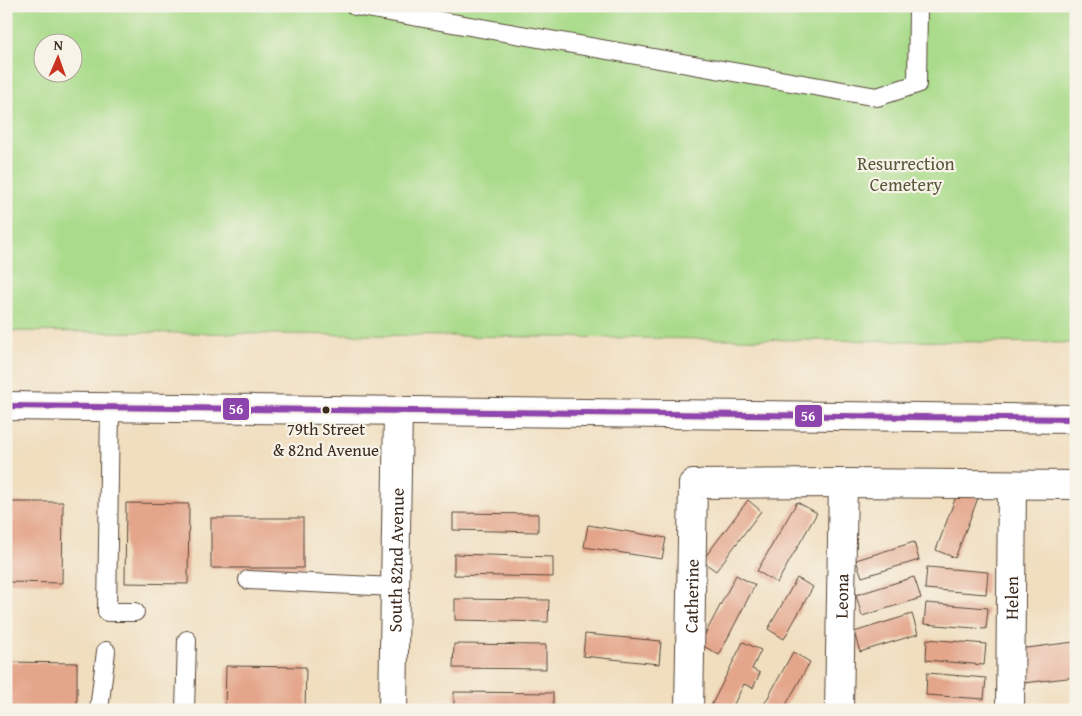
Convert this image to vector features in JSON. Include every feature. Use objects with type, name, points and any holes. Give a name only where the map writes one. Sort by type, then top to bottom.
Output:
[{"type":"street","points":[[6,406],[1076,419]]},
{"type":"street","name":"South 82nd Avenue","points":[[393,710],[398,411]]},
{"type":"street","points":[[842,483],[1076,485]]},
{"type":"street","name":"Catherine","points":[[689,710],[693,484],[842,483]]},
{"type":"street","name":"Leona","points":[[839,710],[842,483]]},
{"type":"street","name":"Helen","points":[[1010,710],[1012,484]]},
{"type":"lane","points":[[355,6],[877,97],[917,84],[918,6]]},
{"type":"lane","points":[[110,407],[107,612],[135,612]]},
{"type":"lane","points":[[248,580],[394,587]]},
{"type":"lane","points":[[185,710],[186,640]]},
{"type":"lane","points":[[99,710],[106,651]]},
{"type":"green space","name":"Resurrection Cemetery","points":[[6,6],[1076,6],[1076,343],[6,331]]},
{"type":"building","points":[[958,491],[978,498],[955,558],[936,550]]},
{"type":"building","points":[[748,500],[761,511],[716,571],[702,561]]},
{"type":"building","points":[[6,502],[63,502],[62,583],[6,582]]},
{"type":"building","points":[[797,502],[817,513],[777,583],[757,571]]},
{"type":"building","points":[[126,503],[189,504],[188,584],[125,583]]},
{"type":"building","points":[[453,513],[538,514],[538,532],[453,530]]},
{"type":"building","points":[[211,518],[303,518],[303,568],[211,568]]},
{"type":"building","points":[[588,525],[666,538],[662,559],[584,547]]},
{"type":"building","points":[[914,542],[919,560],[862,577],[856,560]]},
{"type":"building","points":[[454,554],[553,557],[553,577],[454,575]]},
{"type":"building","points":[[927,567],[988,572],[986,594],[925,589]]},
{"type":"building","points":[[736,575],[755,585],[719,655],[700,644]]},
{"type":"building","points":[[914,577],[921,598],[862,616],[856,595]]},
{"type":"building","points":[[797,578],[813,587],[784,639],[768,629]]},
{"type":"building","points":[[455,599],[549,600],[548,622],[455,620]]},
{"type":"building","points":[[926,603],[988,608],[986,629],[924,624]]},
{"type":"building","points":[[912,614],[918,634],[860,652],[854,632]]},
{"type":"building","points":[[585,634],[661,641],[659,664],[583,656]]},
{"type":"building","points":[[927,639],[986,644],[984,665],[926,660]]},
{"type":"building","points":[[743,642],[761,650],[752,669],[760,673],[753,688],[744,684],[731,710],[709,710]]},
{"type":"building","points":[[1074,642],[1076,677],[1023,683],[1019,649]]},
{"type":"building","points":[[454,644],[546,645],[546,669],[453,668]]},
{"type":"building","points":[[793,652],[810,662],[783,710],[761,710]]},
{"type":"building","points":[[6,662],[77,663],[77,710],[6,710]]},
{"type":"building","points":[[226,666],[306,667],[305,710],[225,710]]},
{"type":"building","points":[[927,673],[986,678],[984,699],[926,695]]},
{"type":"building","points":[[454,692],[553,693],[553,710],[454,710]]},
{"type":"transit line","name":"56","points":[[6,406],[1076,419]]},
{"type":"place","name":"79th Street & 82nd Avenue","points":[[326,410]]}]
